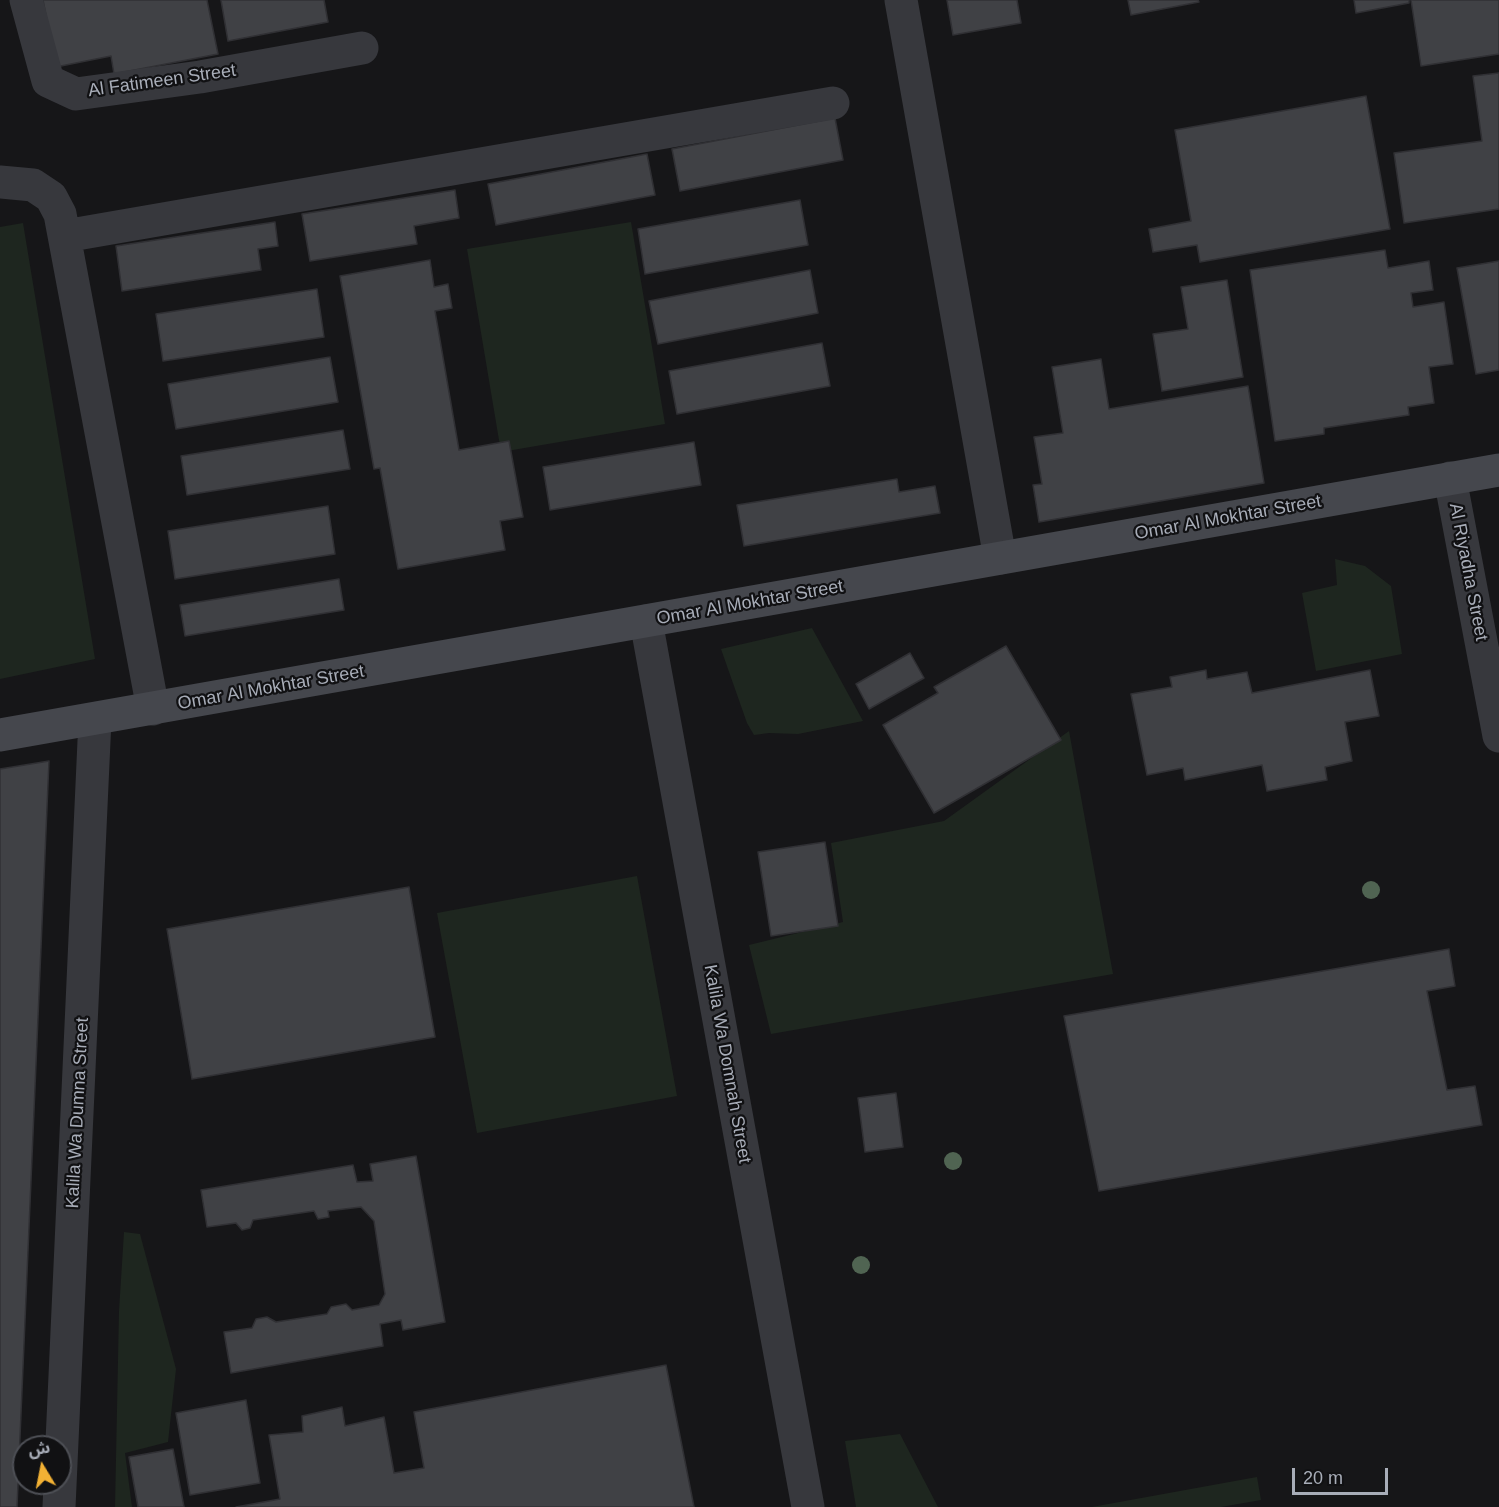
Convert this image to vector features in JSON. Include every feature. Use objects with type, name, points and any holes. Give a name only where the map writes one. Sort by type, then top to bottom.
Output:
[{"type":"street","name":"Al Fatimeen Street","points":[[26,0],[48,81],[76,94],[200,77],[362,48]]},
{"type":"street","points":[[901,0],[1000,558]]},
{"type":"street","points":[[65,236],[833,103]]},
{"type":"street","points":[[0,182],[33,185],[51,197],[60,214],[153,709]]},
{"type":"street","name":"Omar Al Mokhtar Street","points":[[0,735],[1499,470]]},
{"type":"street","name":"Al Riyadha Street","points":[[1450,478],[1499,736]]},
{"type":"street","name":"Kalila Wa Domnah Street","points":[[646,621],[808,1507]]},
{"type":"street","name":"Kalila Wa Dumna Street","points":[[59,1507],[95,719]]},
{"type":"shaded area","points":[[631,222],[665,424],[501,452],[467,249]]},
{"type":"shaded area","points":[[23,223],[95,659],[0,679],[0,227]]},
{"type":"shaded area","points":[[1335,559],[1365,566],[1391,586],[1402,654],[1316,671],[1302,593],[1337,585]]},
{"type":"shaded area","points":[[812,628],[863,721],[798,734],[754,735],[747,723],[721,649]]},
{"type":"shaded area","points":[[1069,731],[1113,974],[771,1034],[749,945],[843,922],[831,843],[944,821]]},
{"type":"shaded area","points":[[637,876],[677,1096],[477,1133],[437,913]]},
{"type":"shaded area","points":[[124,1232],[140,1234],[176,1369],[168,1442],[125,1453],[132,1507],[115,1507],[119,1311]]},
{"type":"shaded area","points":[[900,1434],[938,1507],[856,1507],[845,1441]]},
{"type":"shaded area","points":[[1257,1477],[1261,1500],[1221,1507],[1092,1507]]},
{"type":"building","points":[[43,0],[207,0],[218,54],[114,74],[111,56],[56,67]]},
{"type":"building","points":[[221,0],[324,0],[328,22],[228,41]]},
{"type":"building","points":[[947,0],[1017,0],[1021,23],[953,35]]},
{"type":"building","points":[[1128,0],[1198,0],[1199,2],[1131,15]]},
{"type":"building","points":[[1354,0],[1409,0],[1409,3],[1356,13]]},
{"type":"building","points":[[1411,0],[1499,0],[1499,54],[1421,66]]},
{"type":"building","points":[[1499,73],[1499,209],[1404,223],[1394,153],[1482,141],[1473,76]]},
{"type":"building","points":[[1366,96],[1390,229],[1200,262],[1197,245],[1153,252],[1149,229],[1191,221],[1175,130]]},
{"type":"building","points":[[835,118],[843,160],[680,191],[672,149]]},
{"type":"building","points":[[647,154],[655,195],[496,225],[488,184]]},
{"type":"building","points":[[455,190],[459,218],[414,226],[417,244],[310,261],[302,214]]},
{"type":"building","points":[[800,200],[808,245],[645,274],[638,229]]},
{"type":"building","points":[[275,222],[278,246],[258,249],[261,270],[122,291],[116,246]]},
{"type":"building","points":[[1385,250],[1388,268],[1429,261],[1433,290],[1411,293],[1413,307],[1444,302],[1453,364],[1429,367],[1434,403],[1408,407],[1409,415],[1324,428],[1324,434],[1275,441],[1250,270]]},
{"type":"building","points":[[430,260],[434,287],[448,284],[452,308],[435,311],[459,450],[509,441],[523,517],[500,521],[505,550],[398,569],[380,468],[374,469],[340,276]]},
{"type":"building","points":[[1499,261],[1499,370],[1476,374],[1457,268]]},
{"type":"building","points":[[810,270],[818,313],[658,344],[649,301]]},
{"type":"building","points":[[1227,280],[1243,377],[1162,391],[1153,334],[1188,329],[1181,287]]},
{"type":"building","points":[[317,289],[324,337],[163,361],[156,314]]},
{"type":"building","points":[[822,343],[830,386],[677,414],[669,371]]},
{"type":"building","points":[[330,357],[338,402],[176,429],[168,384]]},
{"type":"building","points":[[1101,359],[1109,409],[1248,386],[1264,483],[1039,522],[1033,485],[1042,484],[1034,437],[1063,433],[1052,367]]},
{"type":"building","points":[[343,430],[350,469],[187,495],[181,456]]},
{"type":"building","points":[[694,442],[701,485],[550,510],[543,467]]},
{"type":"building","points":[[897,479],[899,492],[935,486],[940,513],[744,546],[737,505]]},
{"type":"building","points":[[328,506],[335,554],[175,579],[168,531]]},
{"type":"building","points":[[339,579],[344,610],[185,636],[180,605]]},
{"type":"building","points":[[1006,646],[1061,740],[934,813],[883,725],[938,693],[934,687]]},
{"type":"building","points":[[910,653],[924,678],[869,709],[856,684]]},
{"type":"building","points":[[1206,670],[1207,679],[1247,672],[1252,693],[1370,670],[1379,716],[1345,722],[1352,761],[1325,767],[1327,780],[1267,791],[1262,765],[1185,780],[1183,768],[1147,775],[1131,694],[1172,687],[1170,677]]},
{"type":"building","points":[[49,761],[20,1435],[12,1435],[12,1495],[18,1495],[17,1507],[0,1507],[0,769]]},
{"type":"building","points":[[825,842],[838,926],[771,936],[758,852]]},
{"type":"building","points":[[409,887],[435,1037],[192,1079],[167,929]]},
{"type":"building","points":[[1449,949],[1455,986],[1427,991],[1447,1090],[1475,1086],[1482,1125],[1099,1191],[1064,1016]]},
{"type":"building","points":[[896,1093],[903,1147],[865,1152],[858,1098]]},
{"type":"building","points":[[416,1156],[445,1322],[403,1330],[401,1320],[380,1324],[383,1346],[231,1373],[224,1332],[252,1328],[256,1319],[267,1317],[276,1322],[327,1314],[331,1307],[346,1304],[352,1310],[379,1305],[385,1294],[374,1221],[361,1207],[328,1211],[329,1217],[318,1219],[314,1211],[253,1220],[250,1228],[242,1230],[236,1223],[207,1227],[201,1190],[353,1165],[357,1182],[373,1181],[370,1164]]},
{"type":"building","points":[[666,1365],[694,1507],[236,1507],[280,1499],[269,1435],[303,1432],[302,1416],[342,1407],[345,1426],[384,1417],[394,1473],[424,1468],[414,1412]]},
{"type":"building","points":[[246,1400],[260,1483],[190,1495],[176,1413]]},
{"type":"building","points":[[173,1449],[184,1507],[138,1507],[129,1457]]}]
